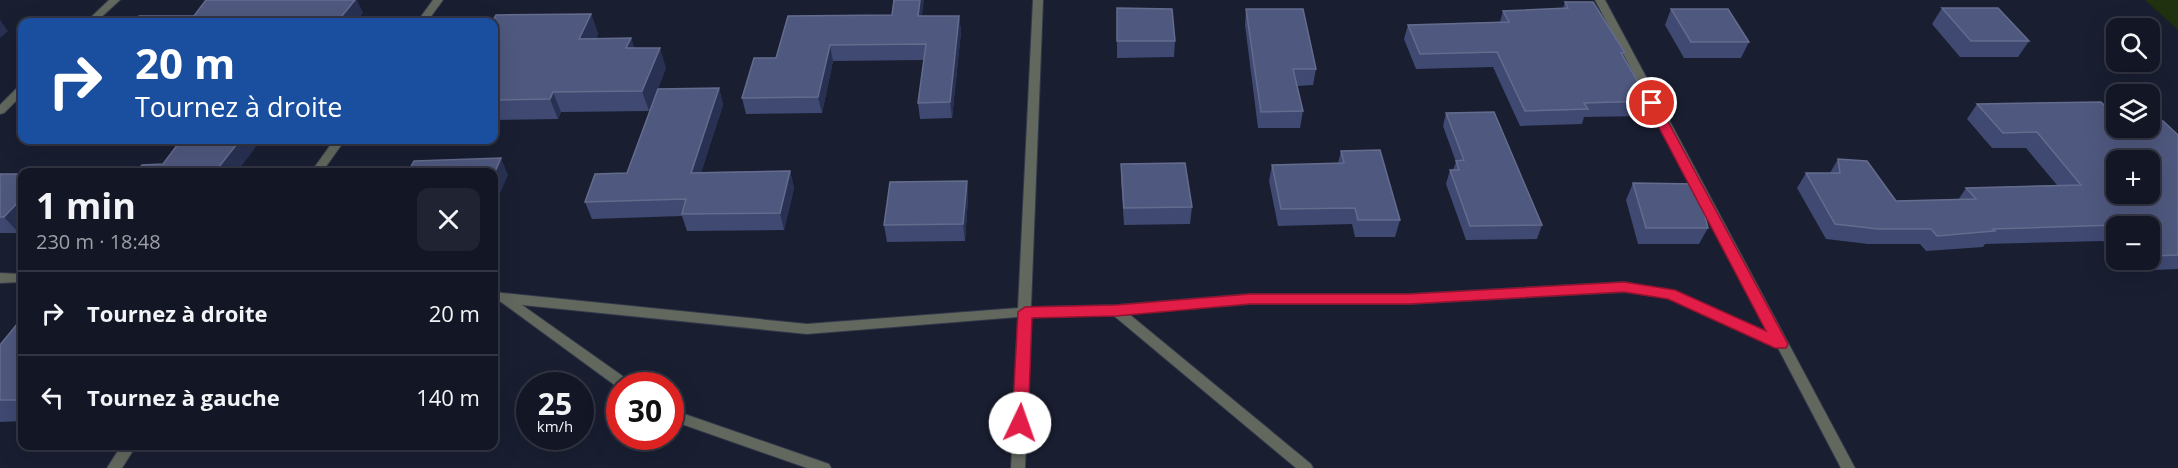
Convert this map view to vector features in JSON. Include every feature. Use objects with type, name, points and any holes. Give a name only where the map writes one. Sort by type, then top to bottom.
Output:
[{"type":"street","points":[[95,18],[115,0]]},
{"type":"street","points":[[425,18],[438,0]]},
{"type":"street","points":[[1018,468],[1038,0]]},
{"type":"street","points":[[1600,0],[1848,468]]},
{"type":"street","points":[[0,111],[18,94]]},
{"type":"street","points":[[319,168],[336,144]]},
{"type":"street","points":[[0,278],[18,278]]},
{"type":"street","points":[[499,298],[807,329],[1025,312],[1116,310],[1250,299],[1409,299],[1624,287],[1670,294],[1781,344]]},
{"type":"street","points":[[499,298],[606,372]]},
{"type":"street","points":[[1116,310],[1306,468]]},
{"type":"street","points":[[684,419],[824,468]]},
{"type":"street","points":[[114,468],[126,450]]},
{"type":"green space","points":[[2145,0],[2178,0],[2178,30]]},
{"type":"building","points":[[206,0],[355,0],[340,18],[137,18],[139,16],[194,16]]},
{"type":"building","points":[[894,0],[920,0],[918,16],[959,16],[950,102],[918,103],[926,44],[830,45],[818,97],[742,98],[754,58],[776,58],[788,16],[892,15]]},
{"type":"building","points":[[1565,2],[1593,2],[1625,53],[1621,53],[1649,101],[1584,103],[1588,109],[1525,111],[1497,52],[1420,54],[1408,25],[1509,22],[1503,11],[1568,8]]},
{"type":"building","points":[[1117,8],[1172,9],[1175,41],[1117,41]]},
{"type":"building","points":[[1942,8],[1998,8],[2029,41],[1971,41]]},
{"type":"building","points":[[1246,9],[1303,9],[1316,69],[1293,69],[1303,111],[1261,112]]},
{"type":"building","points":[[1671,9],[1728,9],[1749,42],[1691,42]]},
{"type":"building","points":[[591,14],[579,39],[631,38],[626,48],[660,48],[642,91],[553,92],[550,99],[498,100],[498,18],[494,18],[496,15]]},
{"type":"building","points":[[719,88],[691,173],[790,171],[780,213],[682,214],[686,199],[585,202],[595,174],[627,173],[658,89]]},
{"type":"building","points":[[2101,102],[2106,107],[2106,138],[2160,138],[2160,121],[2163,121],[2178,135],[2178,255],[2160,256],[2160,216],[2106,216],[2106,225],[1993,229],[1995,231],[1937,236],[1931,229],[1878,229],[1835,224],[1806,173],[1840,173],[1838,159],[1867,161],[1896,201],[1976,199],[1966,188],[2081,185],[2037,132],[2003,133],[1977,104]]},
{"type":"building","points":[[1494,112],[1542,225],[1470,226],[1450,170],[1459,170],[1456,161],[1464,160],[1446,113]]},
{"type":"building","points":[[178,144],[237,144],[218,168],[139,168],[142,165],[163,164]]},
{"type":"building","points":[[1380,150],[1400,220],[1358,220],[1355,208],[1281,209],[1272,165],[1344,163],[1341,151]]},
{"type":"building","points":[[501,158],[497,168],[410,168],[414,161]]},
{"type":"building","points":[[1185,163],[1192,207],[1124,208],[1121,164]]},
{"type":"building","points":[[0,174],[18,174],[18,202],[4,217],[0,217]]},
{"type":"building","points":[[967,181],[963,224],[884,225],[890,182]]},
{"type":"building","points":[[1633,183],[1697,184],[1708,228],[1646,228]]},
{"type":"building","points":[[18,323],[18,400],[0,400],[0,345]]},
{"type":"route","points":[[1020,423],[1025,312],[1116,310],[1250,299],[1409,299],[1624,287],[1670,294],[1726,317],[1781,344],[1652,103]]}]
